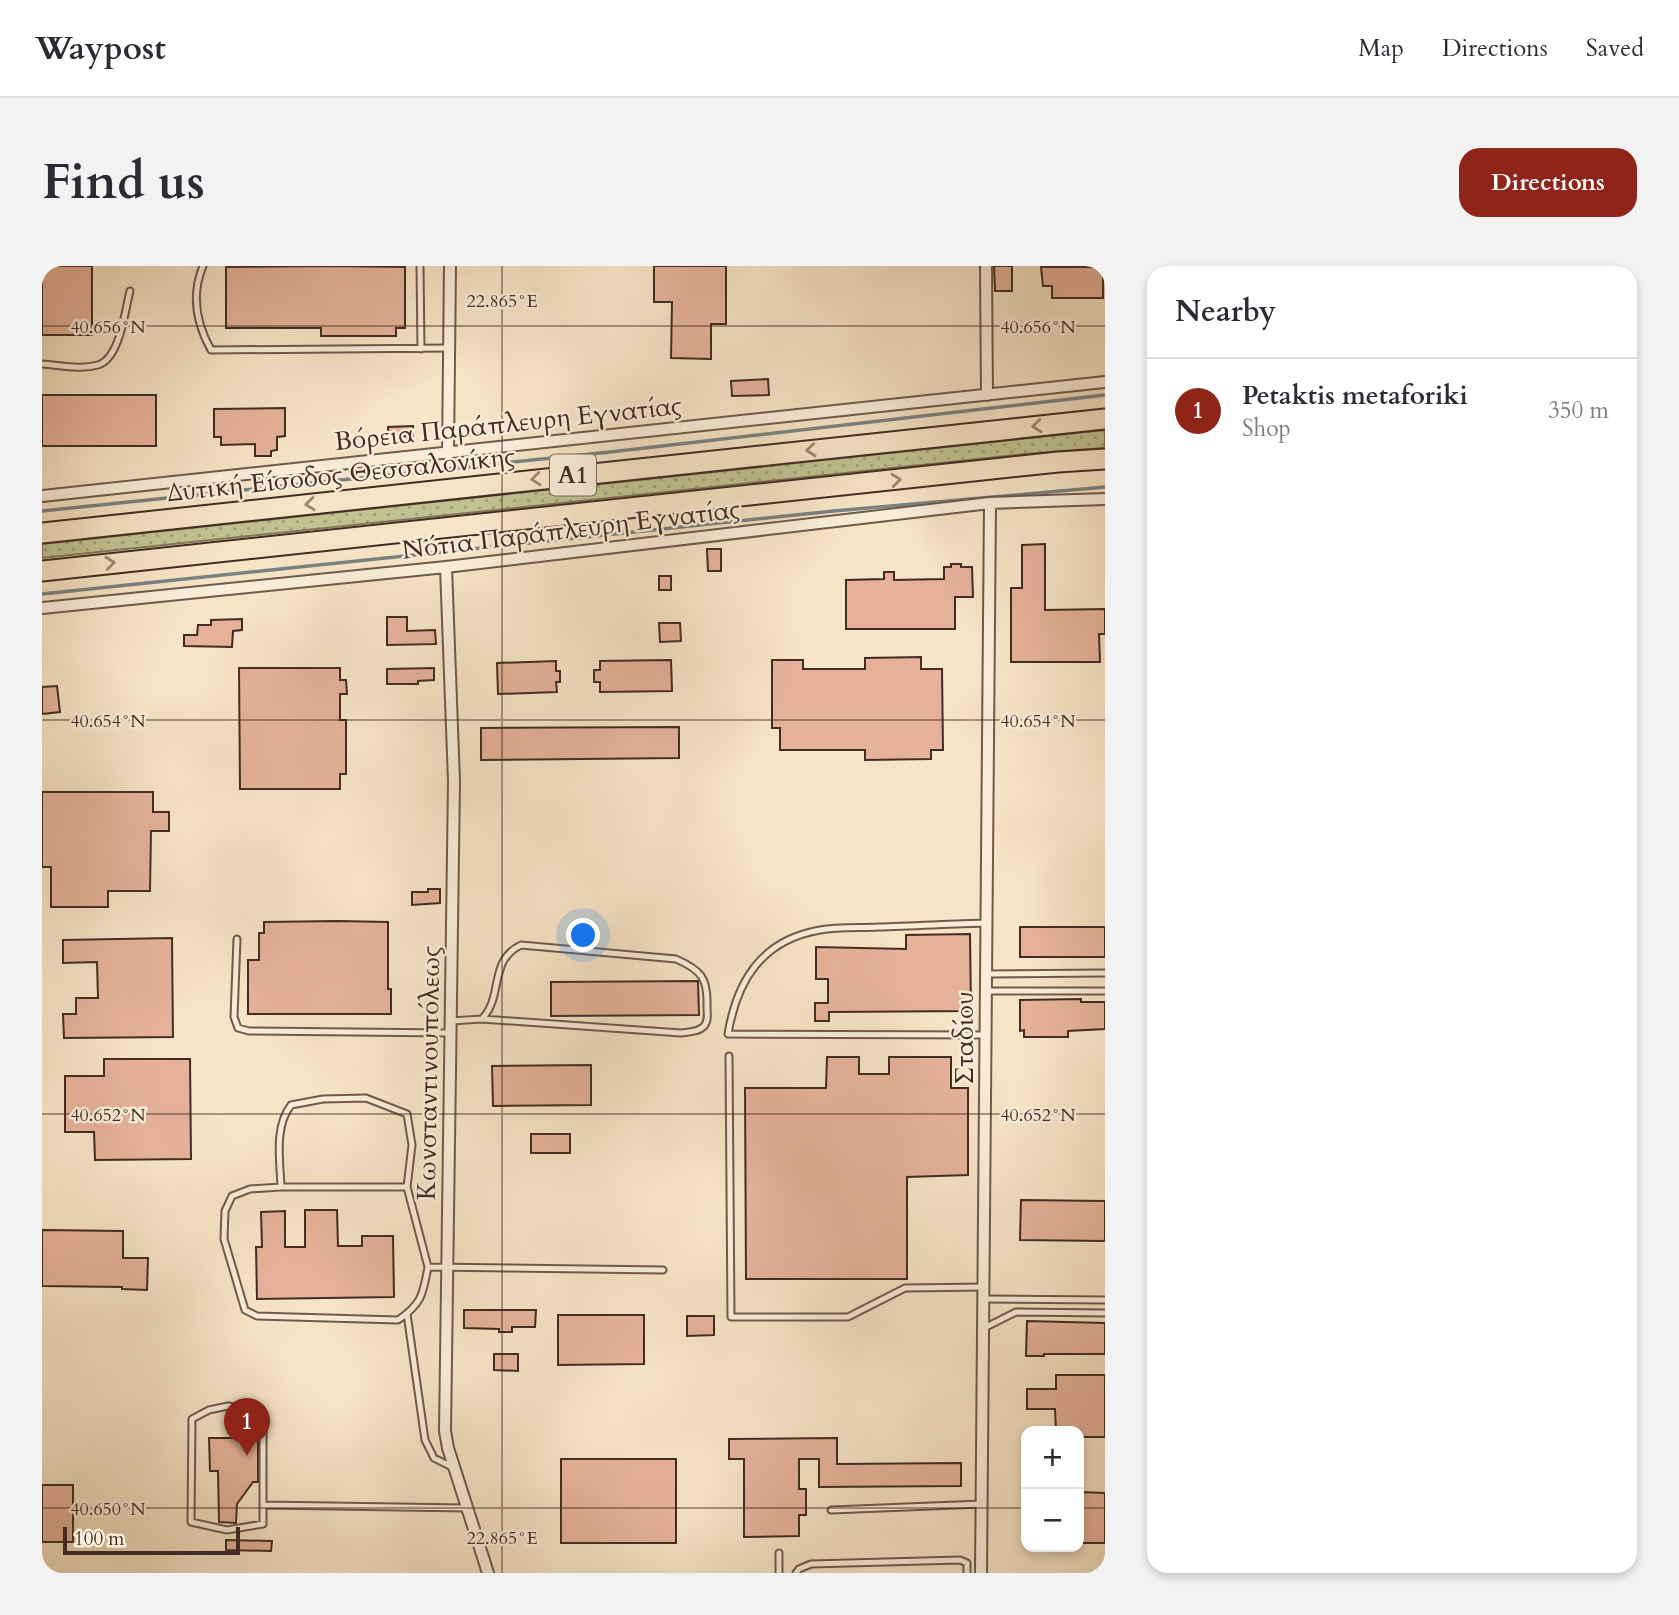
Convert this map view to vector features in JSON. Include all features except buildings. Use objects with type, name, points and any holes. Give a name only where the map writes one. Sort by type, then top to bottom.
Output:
[{"type":"highway","name":"Δυτική Είσοδος Θεσσαλονίκης","points":[[42,533],[1105,419]]},
{"type":"highway","name":"Α1","points":[[42,570],[1105,459]]},
{"type":"street","points":[[448,454],[450,266]]},
{"type":"street","points":[[986,266],[987,395]]},
{"type":"street","name":"Βόρεια Παράπλευρη Εγνατίας","points":[[42,496],[448,454],[699,424],[1105,383]]},
{"type":"street","name":"Νότια Παράπλευρη Εγνατίας","points":[[42,608],[446,567],[990,503],[1105,499]]},
{"type":"street","name":"Σταδίου","points":[[981,1573],[990,503]]},
{"type":"street","name":"Κωνσταντινουπόλεως","points":[[446,567],[454,781],[445,1423],[448,1448],[488,1573]]},
{"type":"lane","points":[[203,266],[198,279],[196,303],[200,327],[211,349],[451,348]]},
{"type":"lane","points":[[420,266],[421,349]]},
{"type":"lane","points":[[42,364],[78,367],[100,365],[113,353],[130,291]]},
{"type":"lane","points":[[987,923],[820,930],[790,939],[763,957],[746,976],[733,1005],[728,1034],[987,1035]]},
{"type":"lane","points":[[237,939],[234,1017],[238,1028],[248,1031],[451,1027],[482,1019],[681,1033],[701,1030],[707,1022],[708,994],[706,981],[692,966],[676,959],[521,945],[509,951],[500,967],[491,1010],[482,1019]]},
{"type":"lane","points":[[987,974],[1105,973]]},
{"type":"lane","points":[[987,991],[1105,991]]},
{"type":"lane","points":[[729,1056],[731,1317],[850,1317],[907,1287],[985,1287]]},
{"type":"lane","points":[[281,1186],[279,1150],[282,1116],[291,1105],[323,1099],[366,1098],[407,1114],[412,1145],[407,1186],[428,1268],[423,1295],[412,1311],[398,1320],[257,1316],[244,1310],[224,1238],[225,1210],[232,1196],[250,1189],[281,1186],[407,1186]]},
{"type":"lane","points":[[428,1268],[663,1270]]},
{"type":"lane","points":[[985,1299],[1105,1300]]},
{"type":"lane","points":[[985,1328],[1016,1312],[1105,1313]]},
{"type":"lane","points":[[407,1314],[425,1440],[434,1458],[454,1468]]},
{"type":"lane","points":[[228,1406],[246,1409],[263,1419],[263,1505],[263,1524],[252,1527],[228,1530],[191,1522],[192,1419],[209,1409],[228,1406]]},
{"type":"lane","points":[[831,1510],[982,1504]]},
{"type":"lane","points":[[263,1505],[466,1508]]},
{"type":"lane","points":[[779,1553],[779,1573]]},
{"type":"lane","points":[[796,1573],[811,1564],[960,1560],[967,1563],[967,1573]]},
{"type":"green space","points":[[1105,430],[1105,448],[1025,454],[42,558],[42,544]]},
{"type":"waterway","points":[[42,511],[610,452],[1105,395]]},
{"type":"waterway","points":[[42,594],[834,511],[1105,487]]},
{"type":"place","name":"Petaktis metaforiki","points":[[247,1456]]}]
